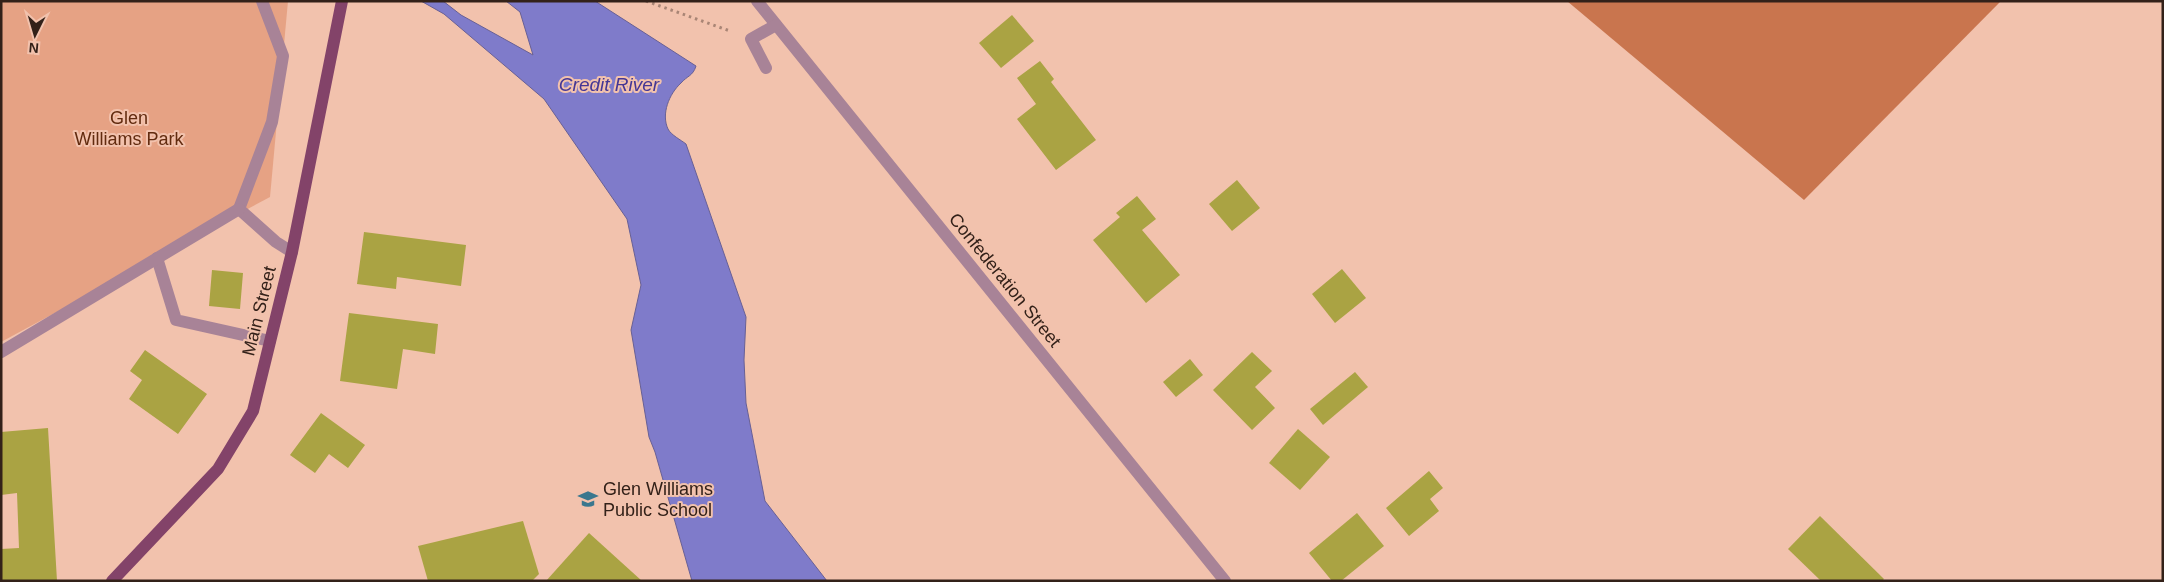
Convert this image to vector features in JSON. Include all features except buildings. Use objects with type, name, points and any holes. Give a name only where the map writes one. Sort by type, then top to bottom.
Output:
[{"type":"main road","name":"Main Street","points":[[112,581],[218,469],[252,411],[292,252],[342,1]]},
{"type":"street","points":[[1,352],[239,209],[272,122],[283,56],[262,1]]},
{"type":"street","name":"Confederation Street","points":[[757,1],[1225,581]]},
{"type":"street","points":[[766,68],[751,38],[776,25]]},
{"type":"street","points":[[239,209],[276,242],[292,252]]},
{"type":"street","points":[[157,258],[176,320],[270,341]]},
{"type":"path","points":[[646,1],[751,38]]},
{"type":"green space","name":"Glen Williams Park","points":[[1,1],[288,1],[270,197],[1,342]]},
{"type":"shaded area","points":[[1567,1],[2001,1],[1804,200]]},
{"type":"water","name":"Credit River","points":[[421,1],[443,1],[461,15],[533,55],[520,12],[506,1],[595,1],[696,66],[690,76],[683,81],[670,98],[665,117],[666,123],[671,133],[686,144],[746,317],[744,360],[746,403],[765,501],[827,581],[692,581],[649,437],[631,330],[641,285],[627,219],[544,99],[444,14]]},
{"type":"place","name":"Glen Williams Public School","points":[[588,499]]}]
